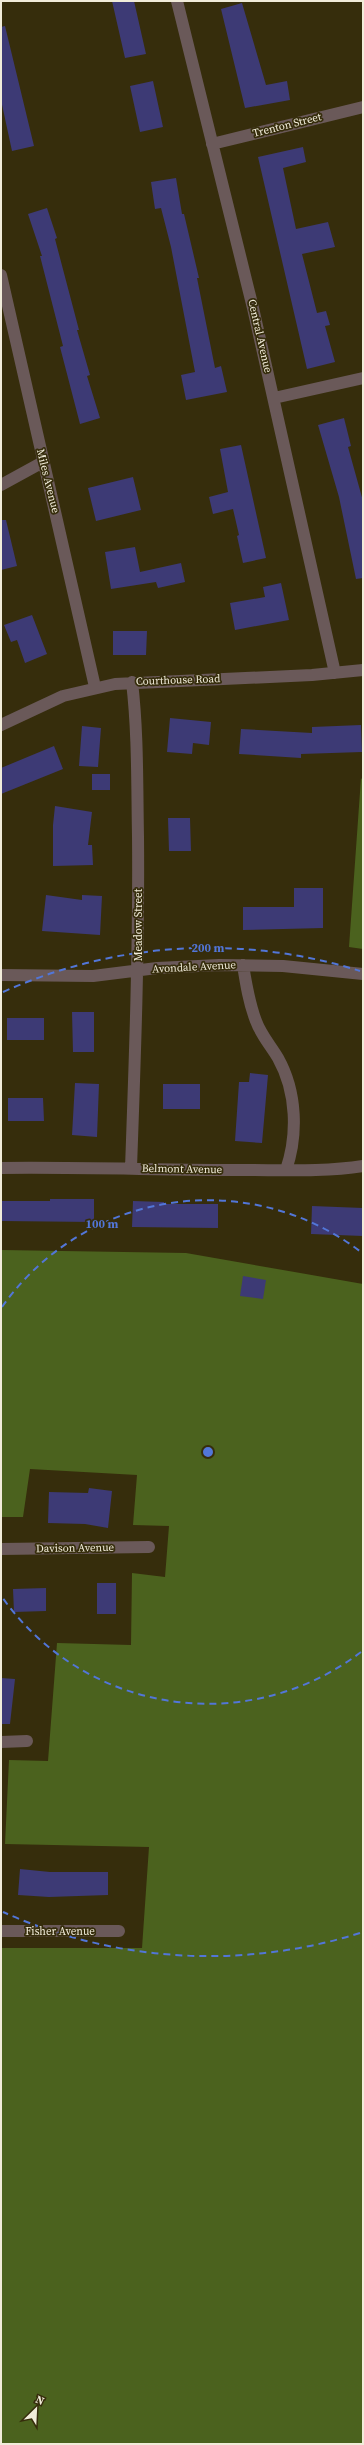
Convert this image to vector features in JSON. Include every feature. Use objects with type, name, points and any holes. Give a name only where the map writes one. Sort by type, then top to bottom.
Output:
[{"type":"street","name":"Central Avenue","points":[[177,1],[274,398],[335,673]]},
{"type":"street","name":"Trenton Street","points":[[212,144],[363,107]]},
{"type":"street","name":"Miles Avenue","points":[[1,275],[95,687]]},
{"type":"street","points":[[274,398],[363,378]]},
{"type":"street","points":[[1,485],[43,462]]},
{"type":"street","name":"Courthouse Road","points":[[1,725],[63,696],[95,687],[132,682],[335,673],[363,670]]},
{"type":"street","name":"Meadow Street","points":[[131,1168],[138,971],[136,721],[132,682]]},
{"type":"street","points":[[243,965],[250,1005],[256,1022],[278,1059],[288,1089],[295,1129],[291,1154],[286,1170]]},
{"type":"street","name":"Avondale Avenue","points":[[1,975],[93,976],[157,968],[243,965],[283,966],[363,974]]},
{"type":"street","name":"Belmont Avenue","points":[[1,1168],[324,1170],[363,1166]]},
{"type":"street","name":"Davison Avenue","points":[[1,1549],[149,1547]]},
{"type":"street","points":[[1,1742],[27,1741]]},
{"type":"street","name":"Fisher Avenue","points":[[1,1931],[119,1931]]},
{"type":"green space","points":[[361,778],[363,781],[363,949],[349,947]]},
{"type":"green space","points":[[1,1250],[186,1253],[363,1284],[363,2444],[1,2444],[1,1948],[142,1948],[149,1847],[5,1844],[9,1760],[48,1761],[57,1643],[131,1645],[132,1573],[165,1577],[169,1526],[133,1525],[137,1475],[30,1469],[23,1517],[1,1517]]},
{"type":"building","points":[[112,1],[134,1],[146,54],[125,58]]},
{"type":"building","points":[[242,3],[266,85],[287,81],[290,100],[245,108],[221,9]]},
{"type":"building","points":[[5,26],[34,146],[12,151],[1,100],[1,27]]},
{"type":"building","points":[[153,81],[163,127],[140,132],[130,86]]},
{"type":"building","points":[[303,147],[306,162],[283,168],[296,229],[328,222],[335,247],[302,254],[317,313],[326,311],[330,325],[325,326],[335,362],[307,369],[258,157]]},
{"type":"building","points":[[176,178],[182,214],[184,214],[199,278],[197,278],[215,368],[221,366],[227,392],[186,400],[181,375],[195,372],[171,247],[161,208],[155,209],[151,182]]},
{"type":"building","points":[[47,208],[57,238],[55,239],[79,330],[77,330],[90,375],[87,376],[100,418],[80,424],[60,347],[63,346],[40,256],[42,256],[28,214]]},
{"type":"building","points":[[344,418],[351,446],[348,447],[363,501],[363,578],[356,579],[339,497],[318,425]]},
{"type":"building","points":[[241,445],[266,558],[243,563],[233,509],[213,514],[209,497],[228,492],[220,449]]},
{"type":"building","points":[[133,477],[141,510],[96,521],[88,488]]},
{"type":"building","points":[[1,520],[6,520],[17,566],[1,570]]},
{"type":"building","points":[[135,547],[140,572],[181,563],[185,582],[158,588],[156,582],[111,589],[105,552]]},
{"type":"building","points":[[281,583],[289,620],[235,630],[230,603],[265,597],[263,587]]},
{"type":"building","points":[[32,615],[47,654],[25,663],[17,640],[11,642],[4,625]]},
{"type":"building","points":[[113,631],[147,631],[146,655],[113,655]]},
{"type":"building","points":[[170,718],[211,722],[209,745],[193,743],[192,754],[167,752]]},
{"type":"building","points":[[361,725],[362,752],[301,754],[301,758],[239,754],[241,729],[312,733],[312,727]]},
{"type":"building","points":[[82,726],[101,728],[98,767],[79,766]]},
{"type":"building","points":[[54,746],[63,769],[1,794],[1,768]]},
{"type":"building","points":[[92,774],[110,774],[110,790],[92,790]]},
{"type":"building","points":[[55,806],[92,812],[88,845],[92,845],[93,865],[53,866],[53,825]]},
{"type":"building","points":[[168,818],[190,818],[191,851],[169,851]]},
{"type":"building","points":[[294,888],[323,888],[323,928],[243,930],[243,907],[294,907]]},
{"type":"building","points":[[46,895],[82,900],[82,895],[102,896],[100,935],[42,931]]},
{"type":"building","points":[[72,1012],[94,1012],[94,1052],[73,1052]]},
{"type":"building","points":[[7,1018],[44,1018],[44,1040],[7,1040]]},
{"type":"building","points":[[250,1073],[268,1075],[262,1143],[235,1141],[239,1082],[249,1082]]},
{"type":"building","points":[[75,1083],[99,1084],[97,1137],[72,1135]]},
{"type":"building","points":[[163,1084],[200,1084],[200,1109],[163,1109]]},
{"type":"building","points":[[8,1098],[43,1098],[44,1121],[8,1121]]},
{"type":"building","points":[[50,1199],[94,1199],[94,1222],[1,1221],[1,1201],[50,1201]]},
{"type":"building","points":[[133,1201],[164,1202],[164,1204],[218,1204],[218,1228],[132,1227]]},
{"type":"building","points":[[312,1206],[363,1208],[363,1236],[311,1234]]},
{"type":"building","points":[[243,1276],[266,1280],[263,1299],[240,1296]]},
{"type":"building","points":[[89,1488],[112,1491],[108,1528],[85,1524],[48,1523],[49,1492],[88,1493]]},
{"type":"building","points":[[97,1583],[116,1583],[116,1614],[97,1614]]},
{"type":"building","points":[[46,1588],[46,1611],[14,1612],[13,1589]]},
{"type":"building","points":[[1,1678],[15,1679],[10,1724],[1,1724]]},
{"type":"building","points":[[20,1869],[50,1872],[108,1872],[108,1895],[49,1897],[18,1895]]}]
